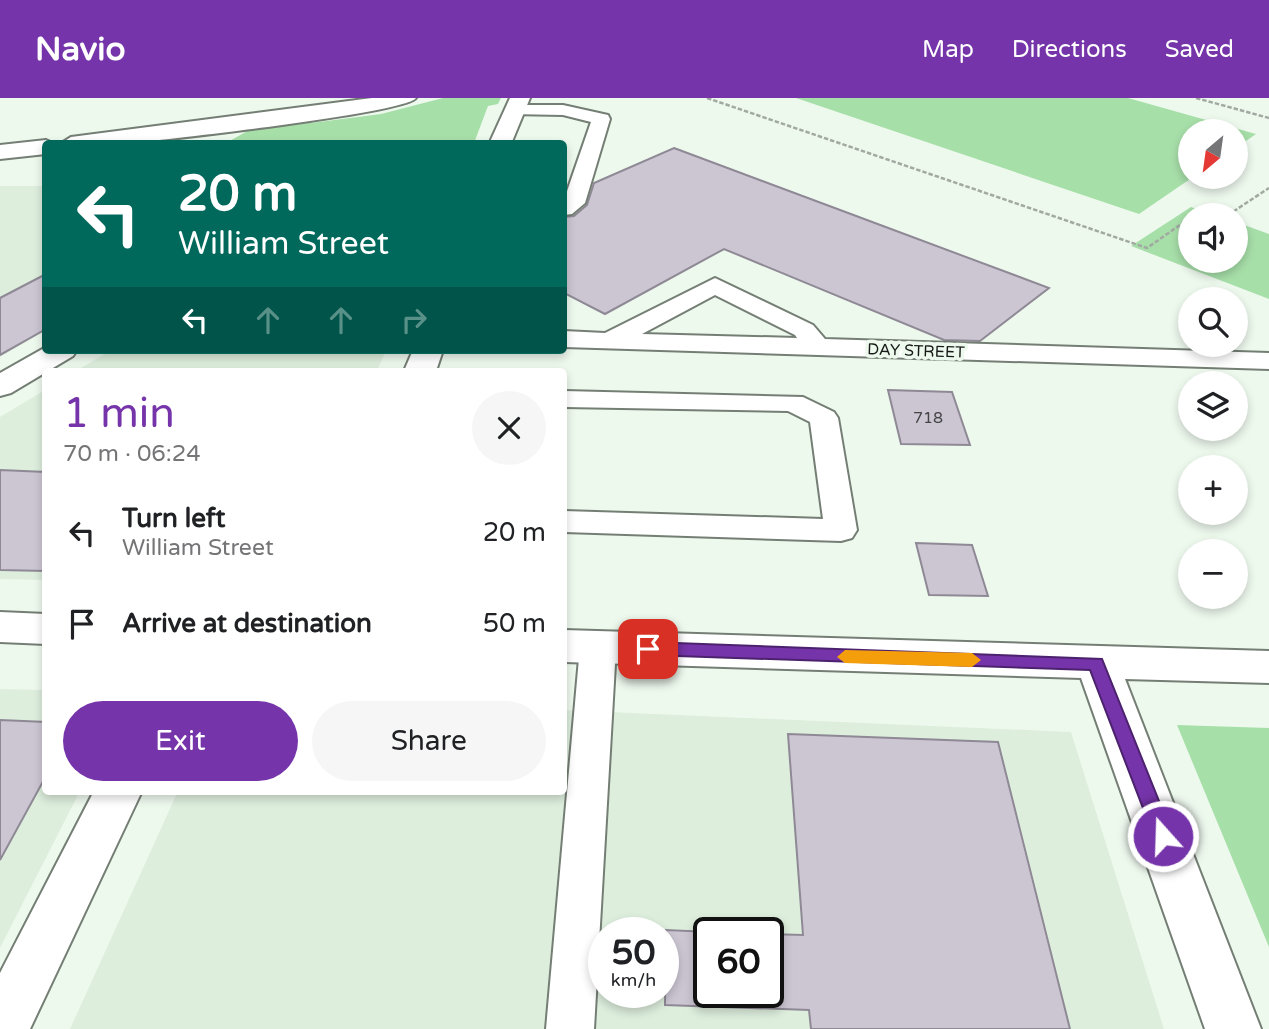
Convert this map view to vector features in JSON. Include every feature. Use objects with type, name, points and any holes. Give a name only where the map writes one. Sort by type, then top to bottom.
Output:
[{"type":"street","points":[[103,140],[256,121],[406,98]]},
{"type":"street","points":[[502,140],[517,104]]},
{"type":"street","points":[[220,140],[233,130],[256,121]]},
{"type":"street","points":[[0,152],[42,147]]},
{"type":"street","points":[[0,166],[42,168]]},
{"type":"street","points":[[0,386],[55,354]]},
{"type":"street","points":[[0,628],[42,629]]},
{"type":"street","points":[[581,646],[1269,667]]},
{"type":"street","points":[[1096,663],[1121,720],[1233,1029]]},
{"type":"street","points":[[1,1029],[116,795]]},
{"type":"lane","points":[[517,104],[563,110],[601,119],[575,204],[567,208]]},
{"type":"lane","points":[[610,340],[715,285],[804,330],[818,347]]},
{"type":"lane","name":"DAY STREET","points":[[567,339],[1269,362]]},
{"type":"lane","points":[[567,399],[793,403],[824,418],[841,530],[567,522]]},
{"type":"lane","points":[[570,1029],[581,646]]},
{"type":"path","points":[[707,98],[1147,248],[1178,226]]},
{"type":"path","points":[[1196,98],[1269,118]]},
{"type":"path","points":[[1246,203],[1269,188]]},
{"type":"shaded area","points":[[0,186],[42,186],[42,333],[0,357]]},
{"type":"shaded area","points":[[104,354],[384,354],[378,368],[81,368]]},
{"type":"shaded area","points":[[42,392],[42,580],[0,579],[0,417]]},
{"type":"shaded area","points":[[0,689],[42,690],[42,795],[78,795],[0,948]]},
{"type":"shaded area","points":[[567,710],[1071,732],[1164,1029],[70,1029],[176,795],[567,795]]},
{"type":"green space","points":[[443,98],[501,98],[498,104],[488,106],[475,140],[231,140],[251,129],[298,120],[311,123],[381,114]]},
{"type":"green space","points":[[796,98],[1128,98],[1203,119],[1178,119],[1178,187],[1139,214]]},
{"type":"green space","points":[[1248,132],[1256,134],[1248,140]]},
{"type":"green space","points":[[1178,215],[1178,264],[1131,246]]},
{"type":"green space","points":[[1248,226],[1269,234],[1269,299],[1248,291],[1248,287],[1238,287],[1201,273],[1248,273]]},
{"type":"green space","points":[[1177,725],[1269,728],[1269,947]]},
{"type":"building","points":[[674,148],[1049,288],[980,341],[944,340],[724,249],[605,314],[567,295],[567,217],[574,216],[587,205],[594,183]]},
{"type":"building","points":[[42,276],[42,331],[0,355],[0,298]]},
{"type":"building","points":[[888,390],[952,392],[970,445],[901,444]]},
{"type":"building","points":[[0,470],[42,472],[42,571],[0,570]]},
{"type":"building","points":[[916,543],[972,545],[988,596],[929,595]]},
{"type":"building","points":[[0,720],[42,722],[42,783],[0,860]]},
{"type":"building","points":[[788,734],[998,742],[1070,1029],[811,1029],[809,1010],[751,1008],[784,1008],[784,934],[803,935]]},
{"type":"building","points":[[679,931],[693,931],[693,1006],[679,1005]]},
{"type":"slow traffic","points":[[845,657],[972,660]]},
{"type":"route","points":[[648,649],[1096,663],[1121,720],[1163,836]]}]
